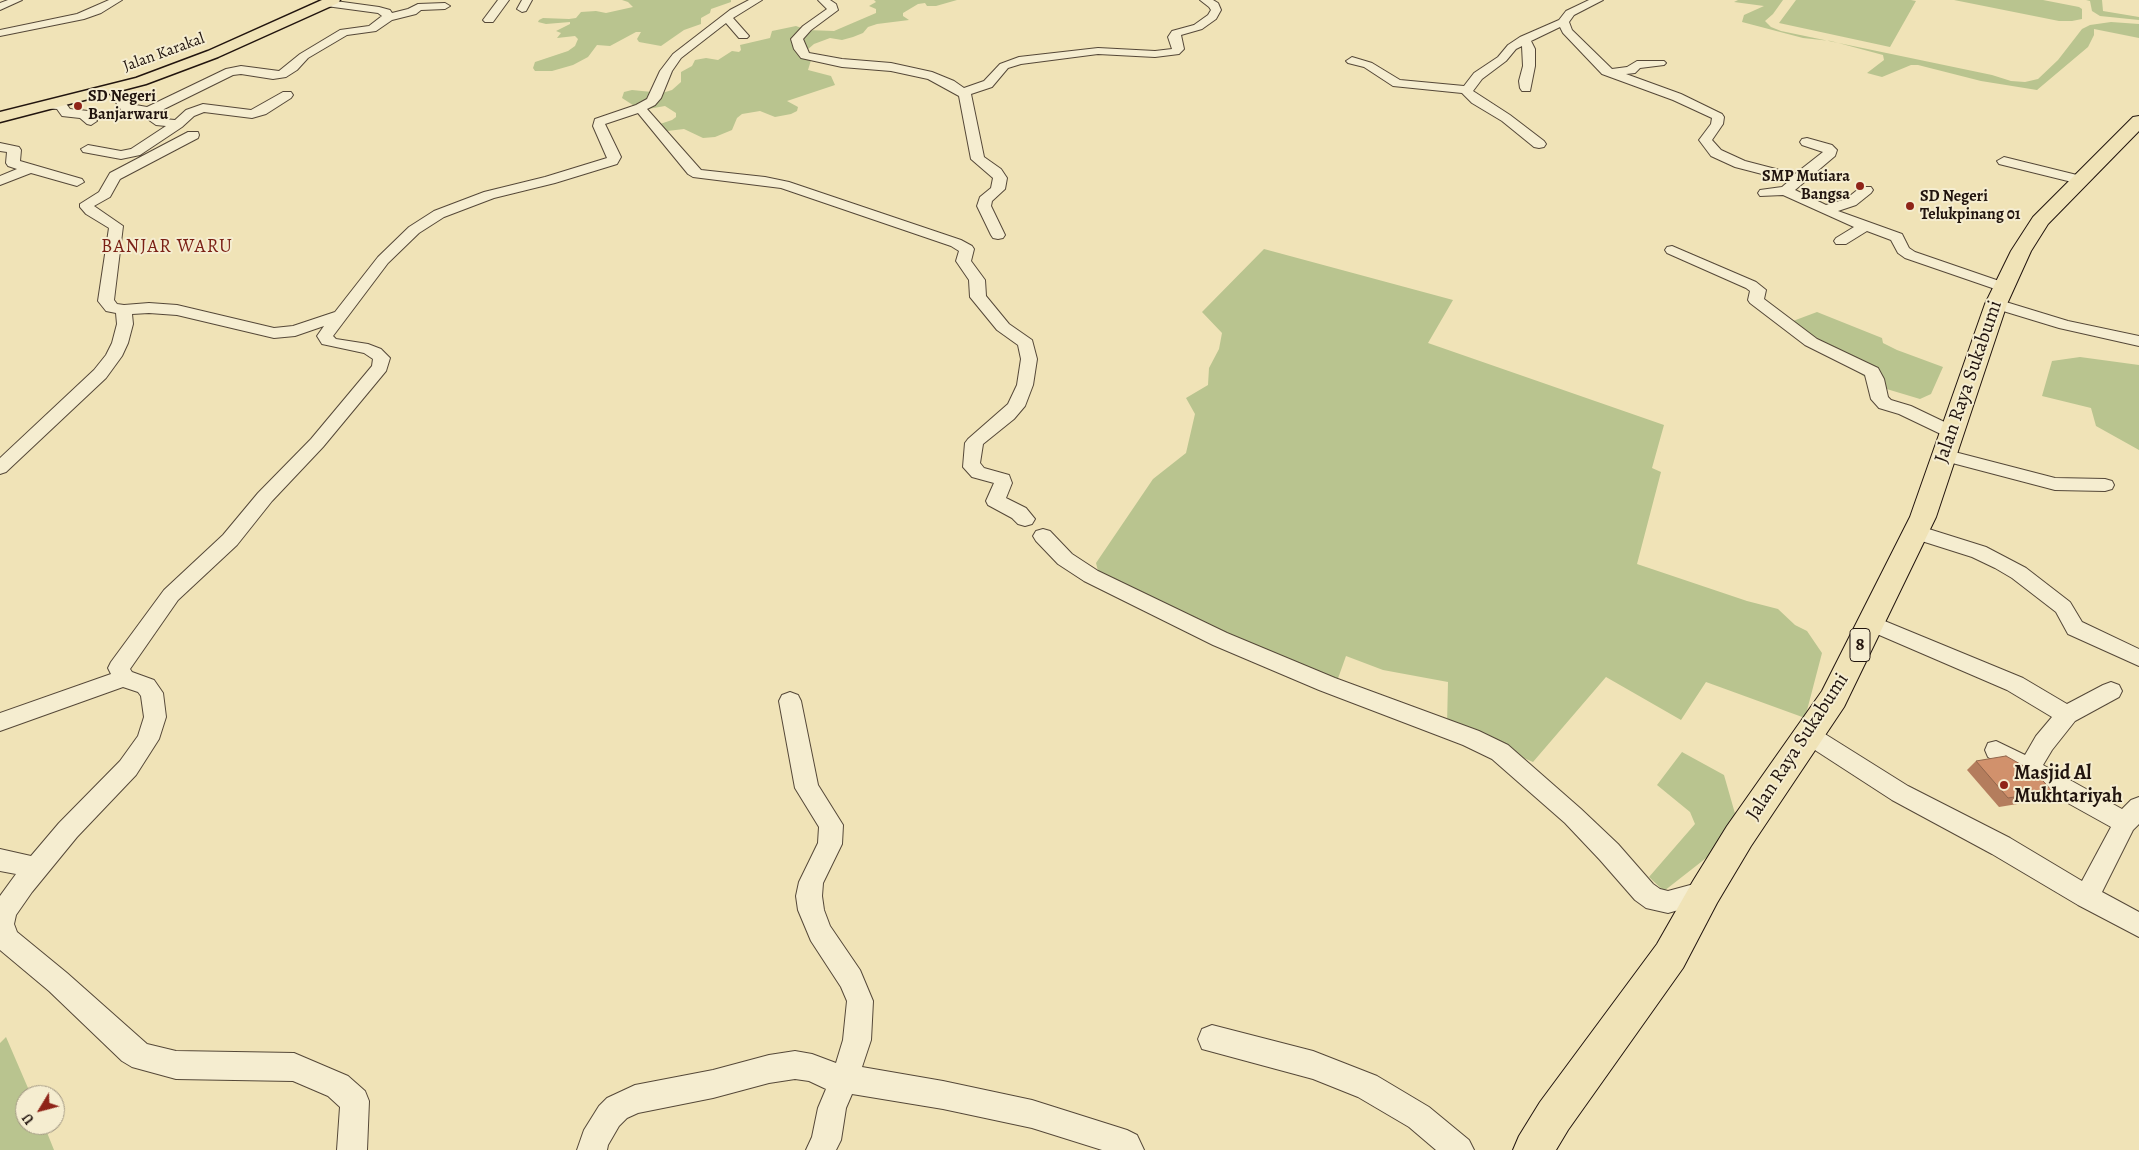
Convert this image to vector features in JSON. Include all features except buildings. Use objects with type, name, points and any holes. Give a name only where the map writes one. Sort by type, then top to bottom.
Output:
[{"type":"highway","name":"Jalan Raya Sukabumi","points":[[1532,1150],[1554,1116],[1670,956],[1705,892],[1739,836],[1833,699],[1853,662],[1870,623],[1923,517],[1999,295],[2021,251],[2040,222],[2138,122]]},
{"type":"main road","name":"Jalan Karakal","points":[[0,117],[113,90],[213,54],[330,2]]},
{"type":"street","points":[[0,7],[17,0]]},
{"type":"street","points":[[0,33],[75,18],[97,11],[117,0]]},
{"type":"street","points":[[362,7],[375,0]]},
{"type":"street","points":[[489,20],[504,0]]},
{"type":"street","points":[[122,678],[119,668],[122,662],[171,596],[230,540],[264,497],[317,443],[380,367],[382,358],[375,352],[368,349],[332,343],[326,336],[339,316],[383,260],[423,224],[439,214],[489,195],[550,180],[610,162],[614,157],[599,126],[599,122],[640,108],[655,98],[664,76],[677,56],[727,18],[757,0]]},
{"type":"street","points":[[823,0],[832,6],[834,10],[807,28],[797,39],[800,49],[805,56],[897,68],[938,78],[964,92],[967,97],[978,159],[996,172],[1000,178],[998,188],[985,200],[984,206],[998,235]]},
{"type":"street","points":[[964,92],[988,84],[1004,66],[1019,60],[1086,54],[1098,50],[1155,54],[1175,52],[1178,49],[1174,37],[1176,33],[1198,26],[1212,17],[1216,10],[1214,5],[1205,0]]},
{"type":"street","points":[[1468,90],[1478,76],[1524,39],[1563,22],[1575,10],[1598,0]]},
{"type":"street","points":[[330,2],[386,12],[388,17]]},
{"type":"street","points":[[147,112],[236,70],[276,75],[284,73],[304,56],[344,32],[372,29],[388,17],[412,12],[422,6],[445,6]]},
{"type":"street","points":[[727,18],[743,36]]},
{"type":"street","points":[[1563,22],[1567,31],[1602,68],[1610,73],[1677,97],[1718,117],[1717,124],[1705,140],[1713,151],[1740,164],[1797,179]]},
{"type":"street","points":[[1524,39],[1529,50],[1525,81],[1526,88]]},
{"type":"street","points":[[1352,61],[1375,68],[1397,83],[1468,90]]},
{"type":"street","points":[[1610,73],[1632,70],[1637,64],[1660,63]]},
{"type":"street","points":[[113,90],[127,109],[142,108],[160,122],[178,124]]},
{"type":"street","points":[[1468,90],[1467,92],[1476,100],[1506,118],[1539,144]]},
{"type":"street","points":[[88,148],[121,155],[142,148],[178,124],[190,113],[203,108],[255,113],[287,95]]},
{"type":"street","points":[[48,105],[61,106],[66,113],[84,114],[91,121]]},
{"type":"street","points":[[640,108],[695,173],[784,185],[956,243],[967,249],[963,261],[977,280],[978,297],[1003,327],[1026,343],[1029,359],[1025,385],[1020,399],[1013,411],[983,433],[974,443],[971,463],[978,473],[1002,479],[1003,483],[995,500],[1019,512],[1065,558],[1091,576],[1220,639],[1327,684],[1471,738],[1500,752],[1573,816],[1644,892],[1656,900],[1668,902],[1705,892]]},
{"type":"street","points":[[193,135],[115,176],[107,187],[106,194],[87,206],[91,211],[116,226],[106,301],[112,308],[124,310],[149,308],[171,310],[274,333],[295,331],[339,316]]},
{"type":"street","points":[[1786,191],[1797,179],[1815,167],[1830,153],[1830,150],[1827,148],[1807,142]]},
{"type":"street","points":[[0,147],[16,151],[13,163],[77,182]]},
{"type":"street","points":[[142,148],[165,150]]},
{"type":"street","points":[[2004,161],[2080,180]]},
{"type":"street","points":[[0,181],[29,169]]},
{"type":"street","points":[[1826,210],[1851,202],[1866,190]]},
{"type":"street","points":[[1765,194],[1786,191],[1826,210],[1898,238],[1902,249],[1910,255],[2065,325],[2139,341]]},
{"type":"street","points":[[1841,241],[1867,225]]},
{"type":"street","points":[[1672,250],[1751,285],[1758,290],[1756,300],[1811,342],[1872,372],[1876,379],[1880,399],[1885,404],[1905,410],[1947,444],[2055,484],[2105,485]]},
{"type":"street","points":[[0,468],[65,408],[110,362],[120,344],[125,324],[124,310]]},
{"type":"street","points":[[1916,532],[1979,552],[2002,563],[2019,573],[2063,608],[2076,628],[2139,658]]},
{"type":"street","points":[[1870,623],[2015,684],[2067,715]]},
{"type":"street","points":[[0,722],[122,678],[146,686],[152,693],[155,717],[148,739],[128,768],[68,830],[2,912],[1,924],[8,940],[64,987],[132,1051],[154,1060],[176,1065],[260,1064],[294,1067],[338,1086],[355,1101],[352,1150]]},
{"type":"street","points":[[2029,770],[2044,742],[2067,715],[2111,692]]},
{"type":"street","points":[[790,701],[807,788],[832,825],[830,844],[811,882],[809,896],[811,910],[820,933],[852,979],[860,1001],[857,1040],[846,1077],[832,1108],[826,1140],[821,1150]]},
{"type":"street","points":[[1809,735],[1900,793],[2000,846],[2088,898],[2139,925]]},
{"type":"street","points":[[1996,750],[2029,770],[2132,815],[2088,898]]},
{"type":"street","points":[[0,860],[37,868]]},
{"type":"street","points":[[1212,1039],[1313,1065],[1366,1086],[1418,1117],[1459,1150]]},
{"type":"street","points":[[592,1150],[597,1134],[609,1116],[617,1108],[635,1099],[713,1084],[782,1066],[795,1065],[812,1068],[825,1074],[1032,1114],[1117,1140],[1127,1145],[1129,1150]]},
{"type":"green space","points":[[622,0],[731,0],[731,2],[711,9],[710,13],[701,18],[701,24],[684,30],[661,46],[639,42],[637,39],[641,32],[636,32],[610,46],[597,45],[588,57],[573,65],[552,71],[535,71],[533,68],[535,62],[568,51],[575,46],[578,39],[575,36],[557,38],[561,33],[556,31],[570,24],[570,22],[546,24],[538,22],[539,20],[543,18],[569,19],[576,18],[581,12],[596,11],[606,13],[633,7],[628,2]]},
{"type":"green space","points":[[874,0],[957,0],[936,6],[927,6],[925,3],[918,4],[903,13],[903,16],[909,20],[877,24],[868,27],[863,33],[853,37],[842,40],[830,38],[814,44],[807,50],[812,57],[808,70],[831,76],[835,85],[787,101],[798,107],[797,111],[791,114],[775,117],[760,111],[742,114],[737,118],[732,130],[715,137],[703,138],[684,129],[659,132],[654,126],[672,120],[676,117],[676,113],[665,106],[639,109],[622,98],[624,92],[632,90],[662,93],[672,90],[681,82],[681,72],[692,66],[695,60],[706,58],[718,60],[732,51],[739,52],[741,50],[740,45],[770,38],[772,31],[796,26],[807,30],[834,31],[876,13],[876,9],[869,6],[876,2]]},
{"type":"green space","points":[[1738,0],[1783,0],[1773,14],[1765,21],[1771,27],[1827,41],[1803,38],[1742,22],[1744,15],[1764,6],[1734,2]]},
{"type":"green space","points":[[1796,0],[1916,1],[1890,47],[1779,23]]},
{"type":"green space","points":[[1954,0],[2043,0],[2079,7],[2082,9],[2082,19],[2059,21]]},
{"type":"green space","points":[[2086,0],[2102,0],[2103,11],[2139,17],[2139,20],[2100,16],[2092,11],[2090,1]]},
{"type":"green space","points":[[2111,22],[2139,24],[2139,38],[2094,29],[2094,35],[2088,47],[2037,90],[1981,81],[1918,65],[1911,65],[1882,77],[1867,73],[1884,60],[1883,55],[1838,43],[1992,75],[2011,81],[2025,82],[2038,79],[2058,60],[2082,29],[2090,25]]},
{"type":"green space","points":[[1264,249],[1453,300],[1428,343],[1664,425],[1652,468],[1661,472],[1637,564],[1747,601],[1778,609],[1795,625],[1807,631],[1822,653],[1805,718],[1706,682],[1681,720],[1606,677],[1533,762],[1447,725],[1448,682],[1383,670],[1346,656],[1336,684],[1128,588],[1098,571],[1096,563],[1153,479],[1186,453],[1195,414],[1186,398],[1208,385],[1209,368],[1219,349],[1222,333],[1202,312]]},
{"type":"green space","points":[[1817,312],[1882,338],[1883,343],[1897,350],[1943,367],[1931,394],[1920,399],[1880,387],[1785,324]]},
{"type":"green space","points":[[2080,357],[2139,365],[2139,450],[2096,426],[2091,408],[2042,396],[2052,361]]},
{"type":"green space","points":[[1682,752],[1724,775],[1738,824],[1710,855],[1664,891],[1649,877],[1695,824],[1690,812],[1657,785]]},
{"type":"green space","points":[[6,1037],[27,1085],[15,1085],[15,1135],[48,1135],[54,1150],[0,1150],[0,1043]]},
{"type":"place","name":"SD Negeri Banjarwaru","points":[[78,106]]},
{"type":"place","name":"SMP Mutiara Bangsa","points":[[1860,186]]},
{"type":"place","name":"SD Negeri Telukpinang 01","points":[[1910,206]]},
{"type":"place","name":"Masjid Al Mukhtariyah","points":[[2004,785]]},
{"type":"district","name":"BANJAR WARU","points":[[167,247]]}]
